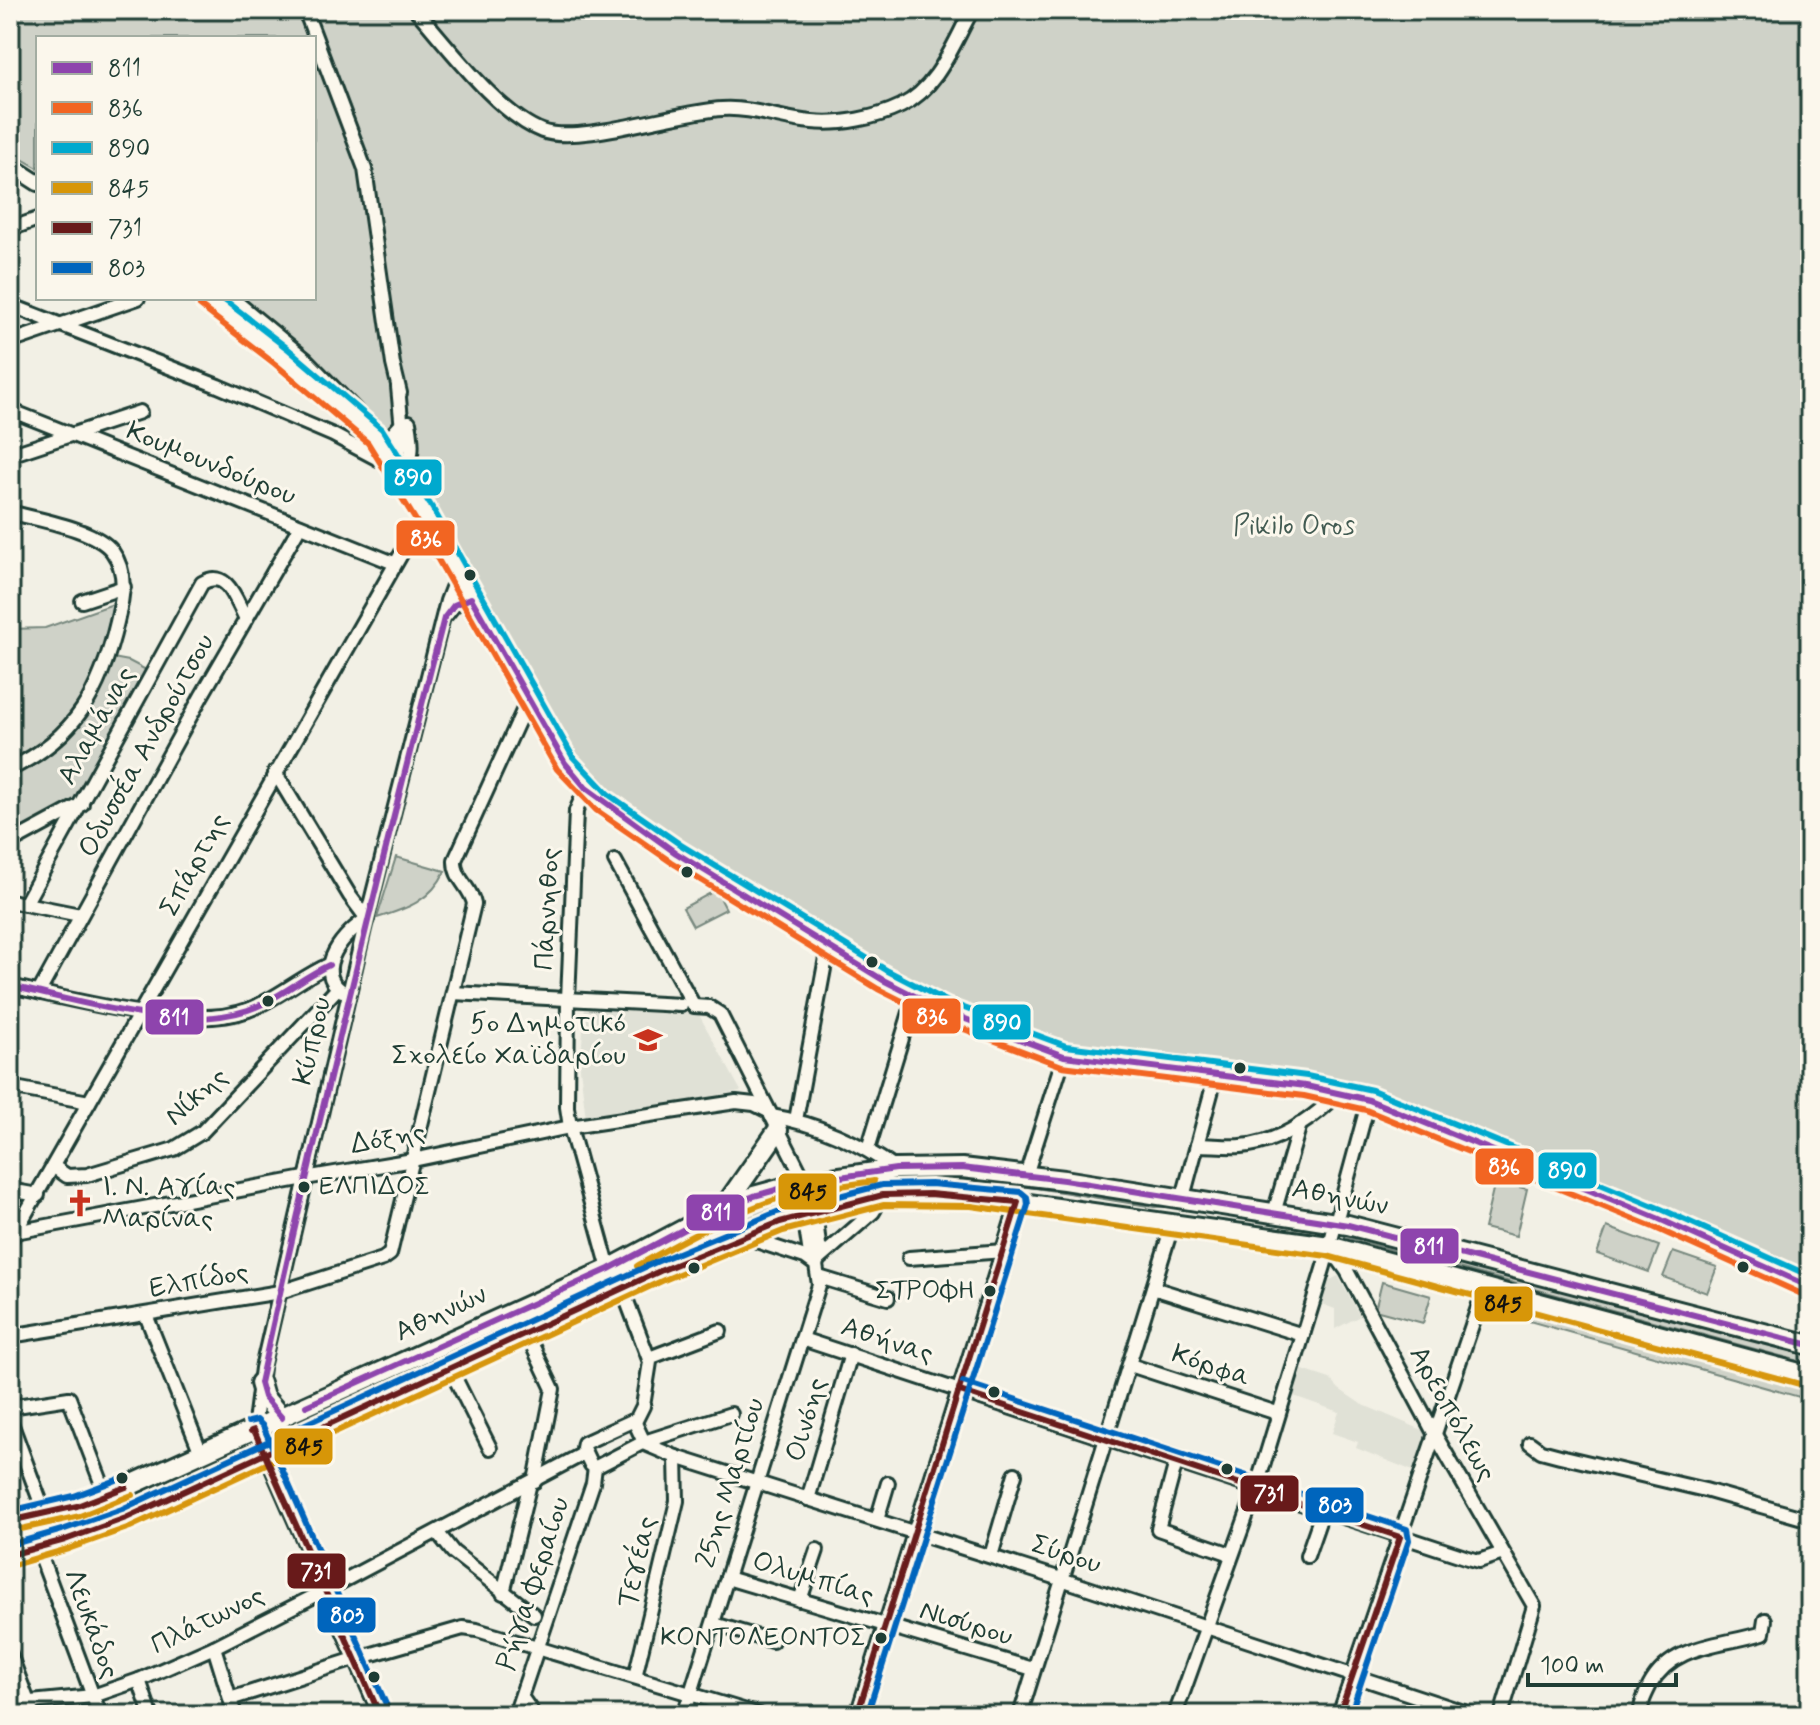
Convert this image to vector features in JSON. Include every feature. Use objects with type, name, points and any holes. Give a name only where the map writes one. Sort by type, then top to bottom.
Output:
[{"type":"highway","points":[[722,1209],[772,1119]]},
{"type":"highway","name":"Αθηνών","points":[[10,1521],[106,1495],[609,1269],[722,1209],[754,1196],[805,1182],[896,1169],[962,1168],[1026,1175],[1334,1222],[1810,1345]]},
{"type":"highway","name":"Αθηνών","points":[[10,1555],[38,1549],[126,1518],[622,1288],[744,1237],[810,1213],[883,1195],[930,1194],[1018,1202],[1329,1246],[1810,1376]]},
{"type":"highway","points":[[261,1376],[264,1397],[282,1418]]},
{"type":"main road","points":[[10,155],[36,170]]},
{"type":"main road","points":[[10,165],[36,182]]},
{"type":"main road","points":[[209,300],[372,433],[392,436],[402,425]]},
{"type":"main road","points":[[232,300],[305,360],[358,412],[424,514],[565,763],[586,788],[676,853],[828,947],[915,996],[976,1024],[1064,1056],[1340,1092],[1369,1100],[1657,1218],[1810,1287]]},
{"type":"street","points":[[305,10],[315,36]]},
{"type":"street","points":[[416,10],[485,87],[516,116],[542,131],[568,134],[720,109],[752,111],[821,123],[884,112],[899,107],[924,91],[972,10]]},
{"type":"street","points":[[10,305],[322,430],[378,459],[390,459],[398,454],[402,425],[398,387],[365,169],[316,39]]},
{"type":"street","points":[[10,229],[36,220]]},
{"type":"street","points":[[10,342],[132,300]]},
{"type":"street","points":[[398,387],[412,446],[407,467],[399,473]]},
{"type":"street","name":"Κουμουνδούρου","points":[[10,410],[394,563]]},
{"type":"street","points":[[10,455],[140,412]]},
{"type":"street","points":[[10,769],[63,733],[96,690],[110,650],[124,587],[112,551],[100,541],[75,529],[13,514]]},
{"type":"street","name":"Σπάρτης","points":[[13,1237],[424,514]]},
{"type":"street","name":"Οδυσσέα Ανδρούτσου","points":[[39,992],[300,526]]},
{"type":"street","name":"Αλαμάνας","points":[[25,904],[202,583],[217,579],[228,585],[246,619]]},
{"type":"street","name":"Κύπρου","points":[[254,1430],[261,1376],[343,991],[367,919],[452,588],[461,579]]},
{"type":"street","points":[[82,601],[124,587]]},
{"type":"street","points":[[444,618],[454,605],[471,598]]},
{"type":"street","points":[[413,1160],[474,904],[470,891],[457,875],[455,860],[528,700]]},
{"type":"street","points":[[275,772],[367,919],[356,925],[339,943],[329,965],[333,983],[343,991]]},
{"type":"street","name":"Πάρνηθος","points":[[586,788],[576,811],[566,1062],[570,1127],[609,1269]]},
{"type":"street","points":[[10,843],[82,804]]},
{"type":"street","points":[[615,861],[694,1006],[709,1007],[720,1014],[805,1182]]},
{"type":"street","points":[[10,901],[80,915]]},
{"type":"street","points":[[796,1120],[828,947]]},
{"type":"street","points":[[10,986],[188,1018],[232,1015],[250,1009],[329,965]]},
{"type":"street","name":"Νίκης","points":[[53,1166],[67,1176],[87,1175],[174,1149],[202,1132],[343,991]]},
{"type":"street","points":[[453,993],[681,1005]]},
{"type":"street","points":[[868,1149],[915,996]]},
{"type":"street","points":[[1026,1175],[1064,1056]]},
{"type":"street","points":[[1183,1197],[1216,1075]]},
{"type":"street","points":[[10,1087],[89,1102]]},
{"type":"street","points":[[1197,1145],[1268,1141],[1300,1124],[1340,1092]]},
{"type":"street","points":[[1175,1715],[1256,1489],[1369,1100]]},
{"type":"street","name":"Δόξης","points":[[13,1237],[570,1127],[736,1102],[754,1104],[772,1119]]},
{"type":"street","points":[[772,1119],[796,1120],[868,1149],[896,1169]]},
{"type":"street","points":[[1274,1213],[1300,1124]]},
{"type":"street","name":"Ελπίδος","points":[[10,1336],[280,1292],[388,1256],[413,1160]]},
{"type":"street","points":[[10,1190],[38,1195]]},
{"type":"street","points":[[818,1267],[873,1212],[883,1195]]},
{"type":"street","points":[[857,1715],[1018,1202]]},
{"type":"street","points":[[810,1213],[810,1254],[818,1267]]},
{"type":"street","points":[[1020,1715],[1173,1223]]},
{"type":"street","points":[[744,1237],[805,1257],[818,1267],[888,1298]]},
{"type":"street","name":"Αρεοπόλεως","points":[[1329,1246],[1347,1271],[1434,1433],[1534,1606],[1501,1715]]},
{"type":"street","points":[[909,1258],[1004,1251]]},
{"type":"street","name":"25ης Μαρτίου","points":[[684,1715],[802,1339],[818,1267]]},
{"type":"street","points":[[1339,1715],[1485,1287]]},
{"type":"street","points":[[622,1288],[649,1358],[643,1406],[635,1422],[643,1442]]},
{"type":"street","points":[[1153,1288],[1303,1335]]},
{"type":"street","points":[[146,1315],[201,1453]]},
{"type":"street","points":[[649,1358],[720,1331]]},
{"type":"street","points":[[503,1593],[553,1389],[526,1332]]},
{"type":"street","name":"Αθήνας","points":[[802,1339],[1400,1537],[1479,1561],[1503,1553]]},
{"type":"street","name":"Οινόης","points":[[808,1499],[851,1354]]},
{"type":"street","name":"Κόρφα","points":[[1130,1365],[1277,1413]]},
{"type":"street","points":[[450,1368],[490,1448]]},
{"type":"street","points":[[10,1407],[69,1398],[106,1495]]},
{"type":"street","points":[[585,1453],[595,1467],[643,1442],[731,1414]]},
{"type":"street","points":[[10,1420],[45,1514]]},
{"type":"street","name":"Πλάτωνος","points":[[10,1704],[30,1709],[93,1696],[139,1680],[214,1647],[585,1453],[584,1443],[630,1421],[635,1422]]},
{"type":"street","points":[[254,1430],[380,1715]]},
{"type":"street","name":"Σύρου","points":[[643,1442],[676,1457],[1353,1673],[1473,1715]]},
{"type":"street","points":[[1530,1443],[1541,1451],[1705,1490],[1810,1520]]},
{"type":"street","name":"Τεγέας","points":[[635,1677],[677,1501],[676,1457]]},
{"type":"street","points":[[1176,1462],[1158,1529],[1231,1554]]},
{"type":"street","name":"Ρήγα Φεραίου","points":[[515,1715],[593,1483],[595,1467]]},
{"type":"street","points":[[991,1556],[1015,1474]]},
{"type":"street","points":[[877,1520],[888,1483]]},
{"type":"street","points":[[1307,1556],[1323,1510]]},
{"type":"street","points":[[437,1532],[453,1552],[534,1615]]},
{"type":"street","name":"Λευκάδος","points":[[38,1549],[100,1715]]},
{"type":"street","points":[[800,1600],[817,1550]]},
{"type":"street","name":"Ολυμπίας","points":[[727,1578],[885,1625]]},
{"type":"street","points":[[1641,1715],[1643,1698],[1669,1661],[1701,1647],[1763,1633],[1765,1620]]},
{"type":"street","points":[[714,1624],[772,1641]]},
{"type":"street","name":"Νισύρου","points":[[885,1625],[1033,1669]]},
{"type":"street","points":[[230,1699],[463,1628],[760,1715]]},
{"type":"street","points":[[214,1647],[235,1715]]},
{"type":"street","points":[[10,1654],[30,1709]]},
{"type":"street","points":[[139,1680],[151,1715]]},
{"type":"street","points":[[522,1698],[534,1715]]},
{"type":"shaded area","name":"5ο Δημοτικό Σχολείο Χαϊδαρίου","points":[[585,1006],[698,1013],[741,1091],[586,1119],[580,1068]]},
{"type":"shaded area","points":[[1338,1276],[1360,1316],[1335,1329],[1335,1309],[1319,1303],[1321,1285]]},
{"type":"shaded area","points":[[1300,1369],[1330,1379],[1361,1404],[1427,1432],[1413,1471],[1356,1448],[1358,1442],[1332,1433],[1339,1412],[1291,1395]]},
{"type":"green space","name":"Pikilo Oros","points":[[10,10],[1810,10],[1810,1287],[1369,1100],[1064,1056],[883,980],[586,788],[412,472],[384,432],[326,375],[237,300],[316,300],[316,36],[36,36],[36,167],[10,152]]},
{"type":"green space","points":[[113,604],[102,656],[129,661],[150,672],[75,803],[10,837],[10,629],[45,628]]},
{"type":"green space","points":[[396,857],[445,871],[425,897],[377,918]]},
{"type":"green space","points":[[716,890],[726,909],[693,926],[683,908]]},
{"type":"green space","points":[[961,1174],[1181,1206],[1154,1207],[1012,1185],[955,1180],[884,1181],[821,1193],[759,1214],[292,1426],[290,1423],[376,1384],[434,1351],[783,1193],[847,1181]]},
{"type":"green space","points":[[1495,1181],[1527,1189],[1516,1236],[1484,1228]]},
{"type":"green space","points":[[1607,1227],[1659,1246],[1649,1272],[1597,1254]]},
{"type":"green space","points":[[1347,1232],[1511,1273],[1810,1356],[1810,1364],[1345,1237]]},
{"type":"green space","points":[[1673,1252],[1717,1267],[1707,1293],[1663,1277]]},
{"type":"green space","points":[[1382,1282],[1431,1296],[1423,1323],[1375,1310]]},
{"type":"green space","points":[[1491,1304],[1810,1391],[1810,1400],[1490,1310]]},
{"type":"transit line","name":"890","points":[[225,300],[287,348],[382,429],[433,509],[573,757],[608,794],[681,845],[888,971],[948,1002],[1066,1046],[1307,1076],[1372,1090],[1661,1209],[1810,1276]]},
{"type":"transit line","name":"836","points":[[200,306],[275,364],[368,443],[415,519],[557,769],[596,810],[671,862],[878,989],[940,1020],[1062,1066],[1304,1096],[1366,1110],[1653,1227],[1806,1296]]},
{"type":"transit line","name":"811","points":[[282,1418],[264,1397],[260,1383],[303,1191],[444,618],[454,605],[471,598],[565,763],[586,788],[676,853],[883,980],[944,1011],[1064,1056],[1306,1086],[1369,1100],[1657,1218],[1810,1287]]},
{"type":"transit line","name":"811","points":[[10,986],[129,1012],[191,1018],[221,1016],[259,1006],[329,965]]},
{"type":"transit line","name":"811","points":[[306,1406],[609,1269],[722,1209],[754,1196],[805,1182],[896,1169],[962,1168],[1064,1180],[1348,1225],[1810,1345]]},
{"type":"transit line","name":"845","points":[[637,1266],[754,1207],[809,1191],[874,1181]]},
{"type":"transit line","name":"803","points":[[10,1545],[122,1509],[656,1262],[777,1212],[882,1185],[931,1184],[1021,1192],[1027,1197],[1028,1205],[867,1715]]},
{"type":"transit line","name":"731","points":[[10,1555],[65,1540],[126,1518],[660,1271],[780,1222],[883,1195],[930,1194],[1018,1202],[857,1715]]},
{"type":"transit line","name":"845","points":[[13,1565],[130,1527],[664,1280],[783,1231],[884,1205],[971,1206],[1327,1256],[1807,1386]]},
{"type":"transit line","name":"803","points":[[963,1382],[1407,1529],[1409,1540],[1350,1715]]},
{"type":"transit line","name":"731","points":[[960,1391],[1400,1537],[1339,1715]]},
{"type":"transit line","name":"803","points":[[248,1422],[257,1420],[263,1426],[389,1711]]},
{"type":"transit line","name":"731","points":[[251,1431],[254,1430],[380,1715]]},
{"type":"transit line","name":"803","points":[[10,1511],[74,1496],[122,1478]]},
{"type":"transit line","name":"731","points":[[10,1521],[77,1506],[126,1487]]},
{"type":"transit line","name":"845","points":[[12,1531],[80,1516],[132,1495]]},
{"type":"place","name":"5ο Δημοτικό Σχολείο Χαϊδαρίου","points":[[648,1040]]},
{"type":"place","name":"ΕΛΠΙΔΟΣ","points":[[304,1187]]},
{"type":"place","name":"Ι. Ν. Αγίας Μαρίνας","points":[[80,1203]]},
{"type":"place","name":"ΣΤΡΟΦΗ","points":[[990,1291]]},
{"type":"place","name":"ΚΟΝΤΟΛΕΟΝΤΟΣ","points":[[881,1638]]}]
